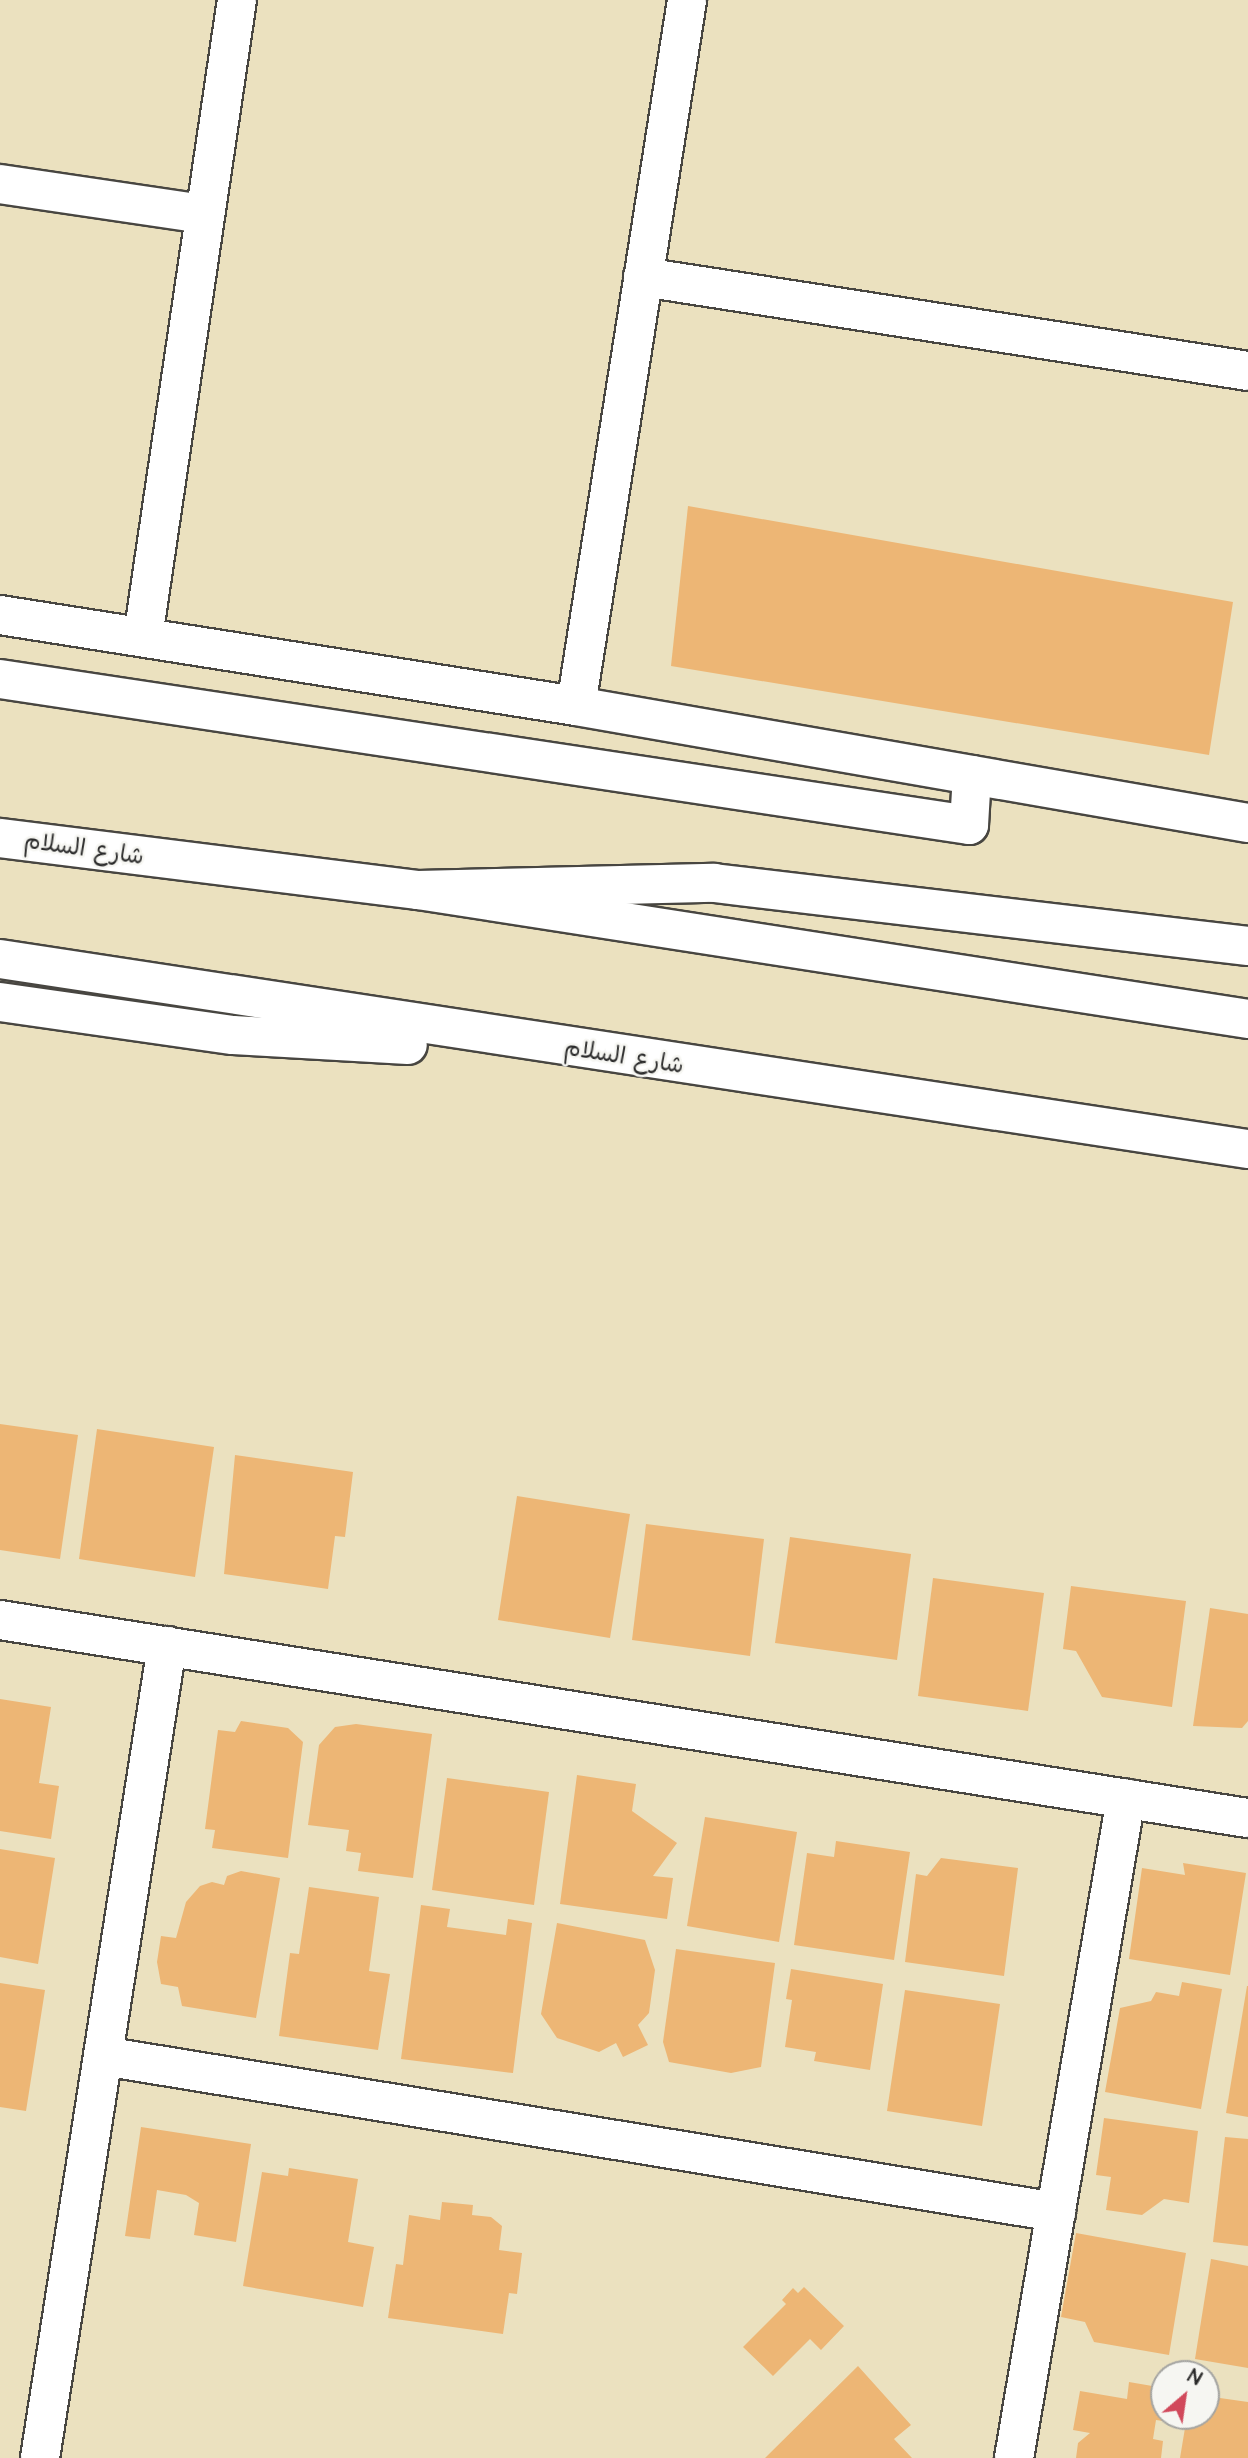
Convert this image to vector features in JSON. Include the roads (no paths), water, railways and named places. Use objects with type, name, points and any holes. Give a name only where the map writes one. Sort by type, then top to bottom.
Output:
[{"type":"main road","points":[[143,637],[203,214],[237,0]]},
{"type":"main road","points":[[576,706],[687,0]]},
{"type":"main road","points":[[0,184],[203,214]]},
{"type":"main road","points":[[643,277],[1248,371]]},
{"type":"main road","points":[[0,615],[576,706],[1248,823]]},
{"type":"main road","points":[[0,679],[969,825],[972,775]]},
{"type":"main road","points":[[0,828],[59,847]]},
{"type":"main road","name":"شارع السلام","points":[[0,838],[418,890],[1248,1019]]},
{"type":"main road","points":[[418,890],[714,883],[1248,946]]},
{"type":"main road","name":"شارع السلام","points":[[0,959],[631,1058],[1248,1149]]},
{"type":"main road","points":[[0,1002],[233,1035],[631,1058]]},
{"type":"main road","points":[[0,1620],[1248,1818]]},
{"type":"main road","points":[[40,2458],[167,1646]]},
{"type":"main road","points":[[1014,2458],[1126,1798]]},
{"type":"main road","points":[[103,2056],[1056,2211]]}]
